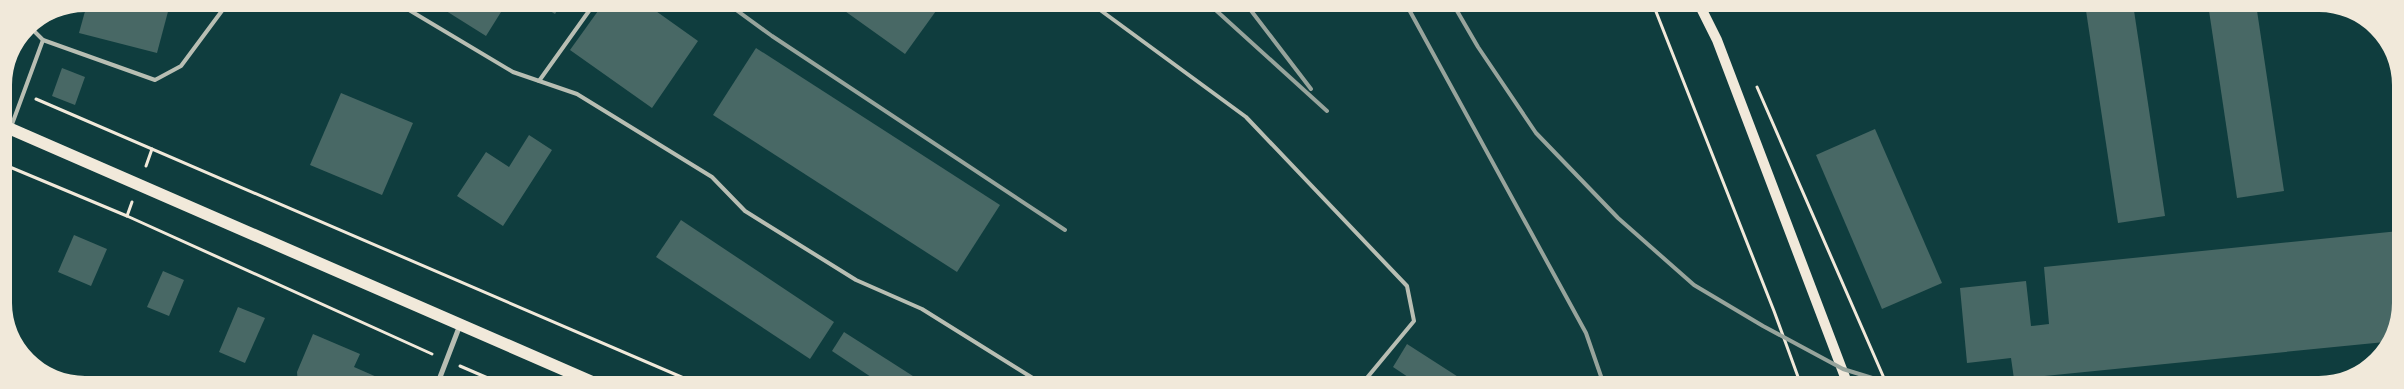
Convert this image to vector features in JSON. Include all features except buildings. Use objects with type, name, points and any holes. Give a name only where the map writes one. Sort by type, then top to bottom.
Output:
[{"type":"main road","points":[[1704,13],[1717,40],[1845,376]]},
{"type":"main road","points":[[13,131],[578,376]]},
{"type":"street","points":[[440,376],[460,325]]},
{"type":"lane","points":[[36,33],[43,40],[155,80],[180,66],[220,13]]},
{"type":"lane","points":[[414,13],[513,72],[577,94],[712,177],[745,211],[856,280],[922,309],[1030,376]]},
{"type":"lane","points":[[538,81],[587,13]]},
{"type":"lane","points":[[1104,13],[1246,117],[1408,286],[1414,321],[1368,376]]},
{"type":"lane","points":[[13,116],[24,94],[43,40]]},
{"type":"path","points":[[1657,13],[1757,267],[1797,376]]},
{"type":"path","points":[[1756,84],[1883,376]]},
{"type":"path","points":[[13,89],[679,376]]},
{"type":"path","points":[[13,168],[127,216],[483,376]]},
{"type":"railway","points":[[740,13],[772,36],[1065,230]]},
{"type":"railway","points":[[1219,13],[1327,111]]},
{"type":"railway","points":[[1253,13],[1311,89]]},
{"type":"railway","points":[[1411,13],[1586,333],[1601,376]]},
{"type":"railway","points":[[1458,13],[1478,47],[1536,133],[1618,218],[1694,285],[1763,326],[1843,369],[1866,376]]}]
